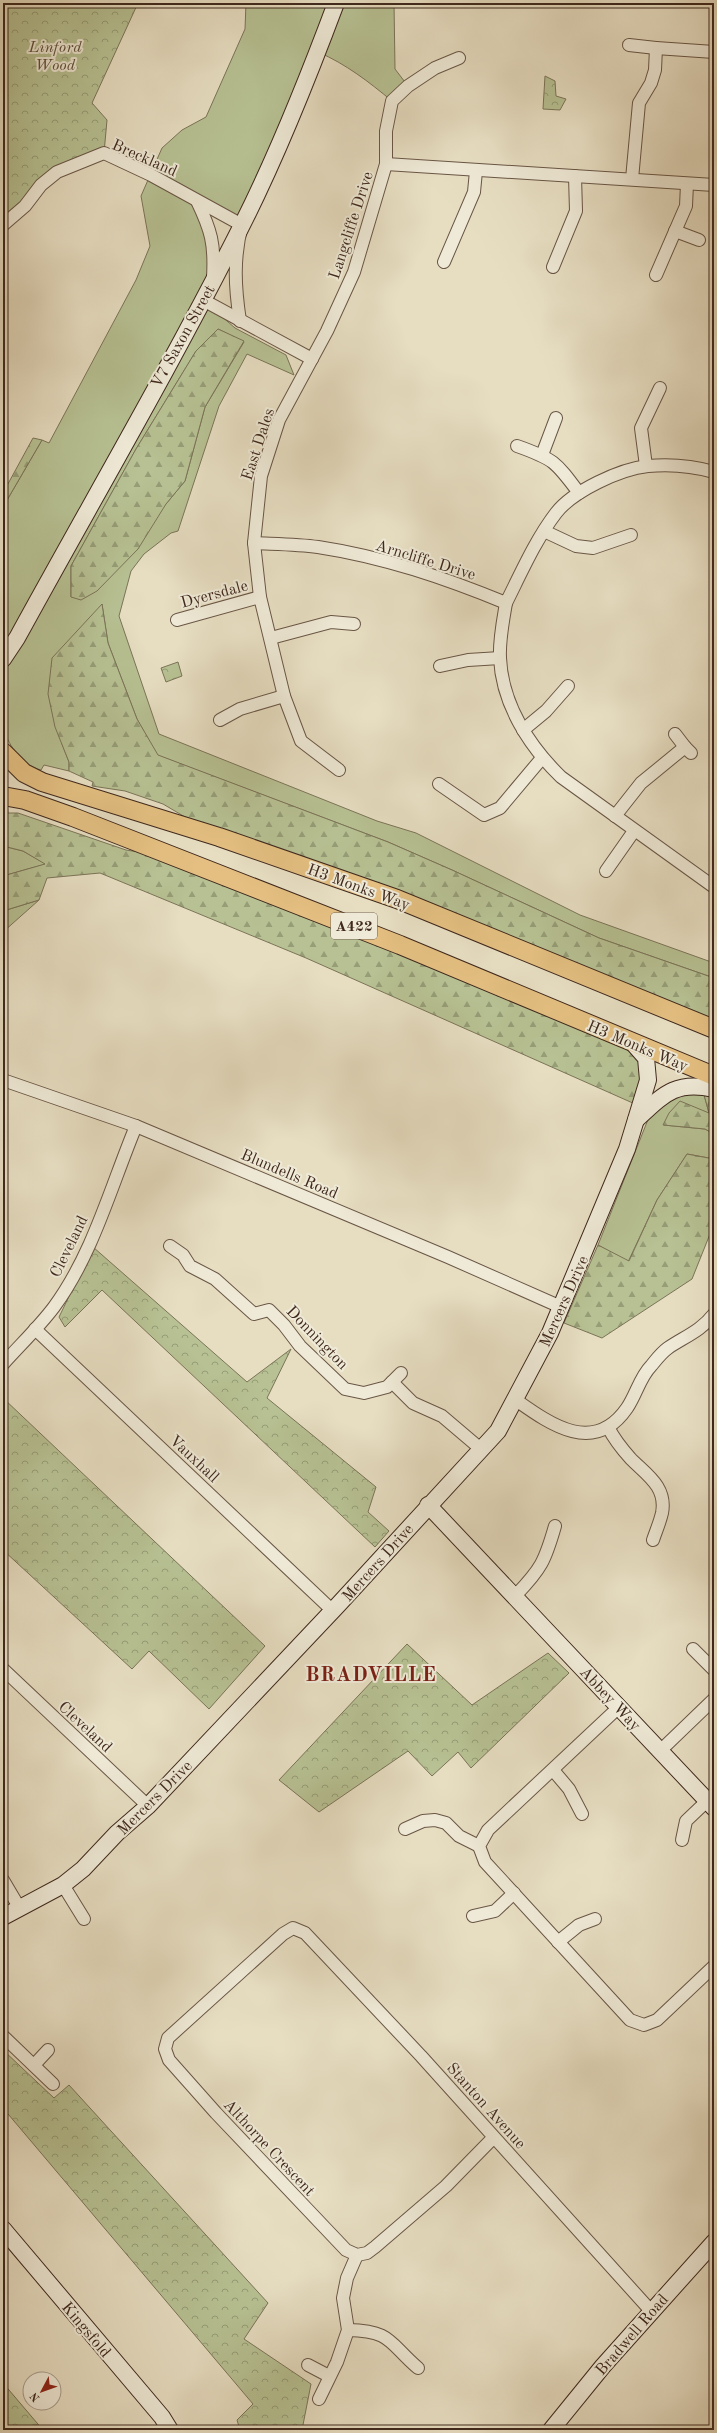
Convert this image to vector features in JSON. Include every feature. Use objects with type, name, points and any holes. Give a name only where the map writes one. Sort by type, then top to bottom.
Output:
[{"type":"main road","name":"H3 Monks Way","points":[[3,752],[12,763],[34,778],[88,797],[219,837],[397,899],[714,1029]]},
{"type":"main road","name":"H3 Monks Way","points":[[3,796],[25,800],[73,817],[400,944],[714,1076]]},
{"type":"street","name":"V7 Saxon Street","points":[[5,656],[21,631],[203,300],[242,225],[292,116],[336,3]]},
{"type":"street","points":[[629,45],[714,52]]},
{"type":"street","points":[[632,179],[639,104],[651,83],[655,70],[656,48]]},
{"type":"street","name":"Langcliffe Drive","points":[[312,359],[354,272],[386,164],[386,131],[392,101],[408,86],[435,68],[460,58]]},
{"type":"street","name":"Breckland","points":[[3,225],[25,206],[41,185],[57,172],[104,153],[150,175],[242,225]]},
{"type":"street","name":"Langcliffe Drive","points":[[386,164],[476,171],[714,185]]},
{"type":"street","points":[[444,262],[474,192],[476,171]]},
{"type":"street","points":[[553,267],[576,211],[575,176]]},
{"type":"street","points":[[656,275],[686,206],[687,184]]},
{"type":"street","points":[[197,200],[212,236],[215,252],[213,280]]},
{"type":"street","points":[[240,321],[236,293],[235,270],[236,247],[242,225]]},
{"type":"street","points":[[675,231],[699,240]]},
{"type":"street","points":[[203,300],[312,359]]},
{"type":"street","name":"East Dales","points":[[312,359],[279,420],[261,476],[254,543],[260,597],[284,696],[301,741],[339,770]]},
{"type":"street","points":[[646,466],[641,428],[660,388]]},
{"type":"street","points":[[542,455],[556,418]]},
{"type":"street","points":[[517,446],[542,455],[558,464],[579,493]]},
{"type":"street","points":[[714,472],[697,467],[646,466],[609,478],[579,493],[558,511],[544,531],[506,603],[500,658],[506,696],[523,730],[542,758],[561,777],[634,831],[714,887]]},
{"type":"street","points":[[544,531],[576,546],[593,548],[631,535]]},
{"type":"street","name":"Arncliffe Drive","points":[[254,543],[317,547],[352,553],[424,572],[506,603]]},
{"type":"street","name":"Dyersdale","points":[[177,620],[260,597]]},
{"type":"street","points":[[271,638],[331,622],[354,624]]},
{"type":"street","points":[[440,666],[468,660],[500,658]]},
{"type":"street","points":[[523,730],[546,712],[568,686]]},
{"type":"street","points":[[220,720],[240,709],[284,696]]},
{"type":"street","points":[[615,816],[641,783],[688,750],[674,734]]},
{"type":"street","points":[[439,784],[484,815],[500,808],[542,758]]},
{"type":"street","points":[[606,871],[634,831]]},
{"type":"street","name":"Mercers Drive","points":[[3,1917],[62,1885],[83,1869],[117,1833],[148,1806],[333,1611],[428,1505],[498,1432],[516,1400],[561,1308],[627,1149],[648,1080],[646,1058],[632,1042]]},
{"type":"street","name":"Blundells Road","points":[[3,1080],[136,1126],[448,1257],[561,1308]]},
{"type":"street","points":[[636,1120],[661,1096],[678,1086],[699,1085],[714,1089]]},
{"type":"street","name":"Cleveland","points":[[3,1364],[54,1307],[75,1273],[90,1242],[136,1126]]},
{"type":"street","name":"Donnington","points":[[170,1246],[183,1255],[190,1266],[215,1279],[254,1314],[269,1310],[284,1325],[300,1346],[345,1389],[364,1393],[386,1387],[401,1373]]},
{"type":"street","points":[[516,1400],[551,1424],[565,1430],[582,1433],[597,1431],[608,1426],[627,1409],[653,1363],[667,1349],[694,1334],[712,1320]]},
{"type":"street","name":"Vauxhall","points":[[35,1329],[333,1611]]},
{"type":"street","points":[[392,1382],[413,1403],[442,1416],[482,1450]]},
{"type":"street","points":[[608,1426],[615,1440],[654,1480],[661,1492],[662,1513],[653,1540]]},
{"type":"street","name":"Abbey Way","points":[[428,1505],[516,1595],[710,1805],[686,1821],[682,1840]]},
{"type":"street","points":[[516,1595],[538,1572],[548,1552],[555,1526]]},
{"type":"street","points":[[693,1649],[714,1670]]},
{"type":"street","name":"Cleveland","points":[[3,1669],[148,1806]]},
{"type":"street","points":[[660,1751],[714,1699]]},
{"type":"street","points":[[479,1846],[488,1830],[619,1707]]},
{"type":"street","points":[[553,1770],[569,1789],[582,1814]]},
{"type":"street","points":[[405,1829],[424,1821],[435,1820],[446,1823],[459,1836],[479,1846],[485,1862],[630,2020],[644,2025],[657,2020],[714,1966]]},
{"type":"street","points":[[3,1880],[19,1907]]},
{"type":"street","points":[[62,1885],[84,1919]]},
{"type":"street","points":[[473,1916],[495,1910],[514,1893]]},
{"type":"street","points":[[558,1942],[579,1925],[595,1918]]},
{"type":"street","name":"Stanton Avenue","points":[[293,1928],[305,1933],[421,2056],[651,2310]]},
{"type":"street","name":"Althorpe Crescent","points":[[293,1928],[283,1934],[168,2038],[165,2049],[169,2060],[216,2112],[346,2250],[357,2255]]},
{"type":"street","points":[[3,2036],[53,2084]]},
{"type":"street","points":[[34,2065],[48,2050]]},
{"type":"street","points":[[319,2399],[337,2362],[348,2330],[343,2298],[347,2278],[357,2255],[367,2253],[398,2229],[446,2186],[494,2138]]},
{"type":"street","name":"Kingsfold","points":[[3,2229],[162,2417],[170,2430]]},
{"type":"street","name":"Bradwell Road","points":[[551,2430],[572,2402],[651,2310],[714,2242]]},
{"type":"street","points":[[348,2330],[376,2332],[389,2338],[401,2353],[418,2368]]},
{"type":"street","points":[[308,2365],[329,2376]]},
{"type":"green space","name":"Linford Wood","points":[[3,3],[138,3],[92,103],[107,120],[104,153],[57,172],[3,225]]},
{"type":"green space","points":[[246,3],[394,3],[395,69],[408,86],[392,101],[366,80],[348,68],[318,52],[242,225],[198,201],[215,252],[203,300],[235,328],[286,355],[294,375],[247,354],[219,406],[178,531],[171,533],[144,554],[131,571],[119,616],[159,734],[377,821],[416,833],[580,915],[714,963],[714,978],[599,938],[388,842],[157,755],[137,719],[108,643],[102,604],[62,744],[69,762],[69,771],[44,765],[41,770],[34,768],[22,760],[13,749],[6,736],[3,729],[3,507],[42,440],[49,443],[136,280],[150,246],[141,196],[162,148],[182,130],[206,117],[245,29]],"holes":[[[218,329],[244,342],[205,407],[185,481],[166,504],[71,597],[71,566],[136,449],[196,351]]]},
{"type":"green space","points":[[545,76],[555,81],[556,96],[566,99],[560,110],[543,109]]},
{"type":"green space","points":[[218,329],[244,341],[205,407],[185,481],[166,504],[138,549],[97,591],[81,600],[71,597],[71,566],[136,449],[196,351]]},
{"type":"green space","points":[[33,438],[42,440],[3,507],[3,493]]},
{"type":"green space","points":[[102,604],[108,643],[137,719],[158,755],[388,842],[599,938],[714,978],[714,1029],[219,837],[163,804],[125,791],[92,786],[93,782],[69,771],[69,762],[55,727],[48,694],[52,658]]},
{"type":"green space","points":[[178,662],[182,676],[166,682],[161,668]]},
{"type":"green space","points":[[7,804],[8,813],[18,813],[126,850],[157,855],[400,945],[635,1053],[645,1076],[635,1104],[306,958],[100,873],[47,878],[39,900],[3,911],[3,876],[45,864],[23,851],[3,846],[3,805]]},
{"type":"green space","points":[[3,846],[23,851],[46,864],[3,876]]},
{"type":"green space","points":[[39,900],[3,932],[3,911]]},
{"type":"green space","points":[[703,1091],[709,1113],[664,1125],[705,1129],[714,1134],[714,1159],[687,1154],[657,1200],[628,1262],[598,1245],[649,1117],[671,1096]]},
{"type":"green space","points":[[703,1091],[714,1095],[714,1134],[705,1129],[663,1125],[669,1113],[680,1101],[709,1113]]},
{"type":"green space","points":[[687,1154],[714,1159],[714,1224],[692,1279],[602,1338],[564,1323],[598,1245],[629,1261],[657,1200]]},
{"type":"green space","points":[[93,1247],[247,1382],[291,1349],[267,1398],[376,1487],[368,1512],[389,1531],[375,1547],[102,1290],[65,1327],[59,1317]]},
{"type":"green space","points":[[3,1398],[265,1646],[209,1709],[149,1651],[132,1669],[3,1550]]},
{"type":"green space","points":[[407,1644],[472,1705],[548,1653],[569,1673],[471,1768],[458,1752],[432,1776],[408,1751],[319,1812],[279,1780]]},
{"type":"green space","points":[[3,2050],[54,2098],[69,2085],[268,2303],[244,2339],[311,2384],[302,2430],[240,2430],[237,2420],[253,2404],[3,2108]]},
{"type":"green space","points":[[3,2383],[22,2405],[22,2411],[27,2411],[43,2430],[3,2430]]},
{"type":"district","name":"BRADVILLE","points":[[371,1674]]}]
